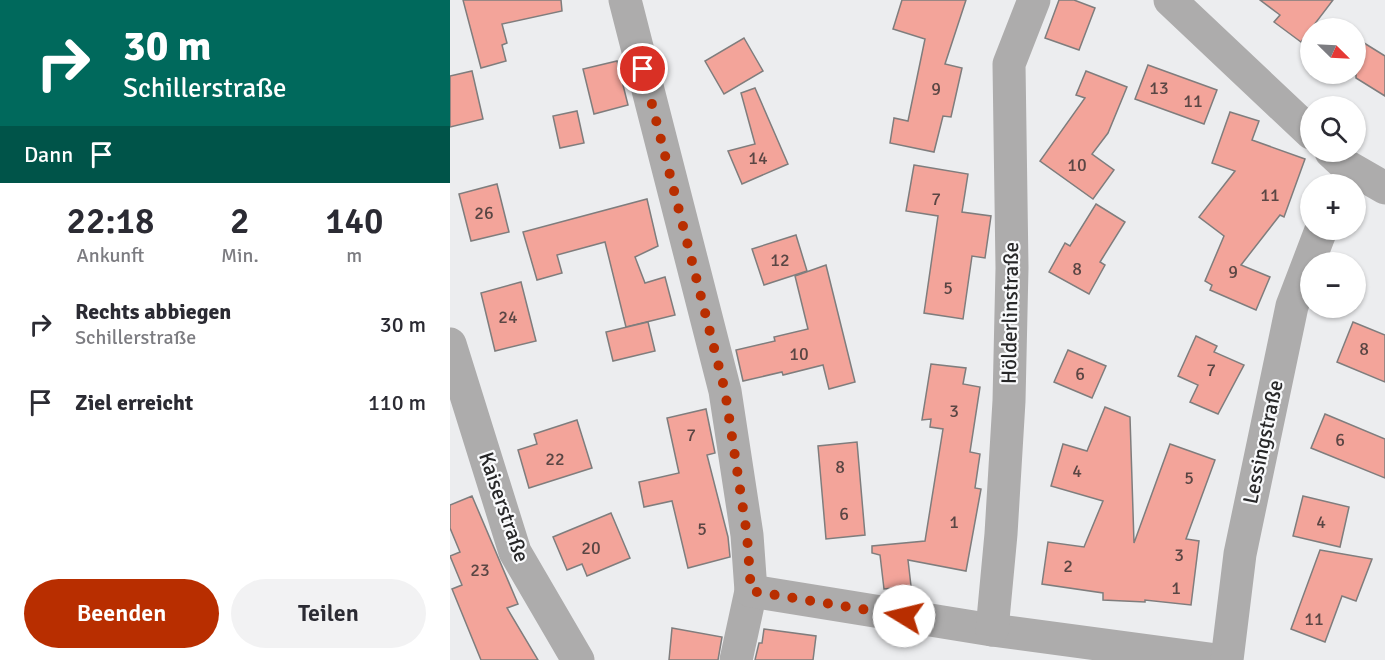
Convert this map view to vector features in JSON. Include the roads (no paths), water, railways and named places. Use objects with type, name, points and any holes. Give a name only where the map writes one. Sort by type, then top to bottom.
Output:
[{"type":"street","points":[[625,0],[725,391],[747,535],[751,591],[736,660]]},
{"type":"street","name":"Hölderlinstraße","points":[[992,630],[1001,534],[1009,401],[1012,268],[1009,64],[1034,0]]},
{"type":"street","points":[[1170,0],[1300,123]]},
{"type":"street","points":[[1338,167],[1385,189]]},
{"type":"street","name":"Lessingstraße","points":[[1227,660],[1240,554],[1292,306],[1317,240]]},
{"type":"street","name":"Kaiserstraße","points":[[450,344],[515,552],[578,660]]},
{"type":"street","points":[[751,591],[992,630],[1217,660]]}]
